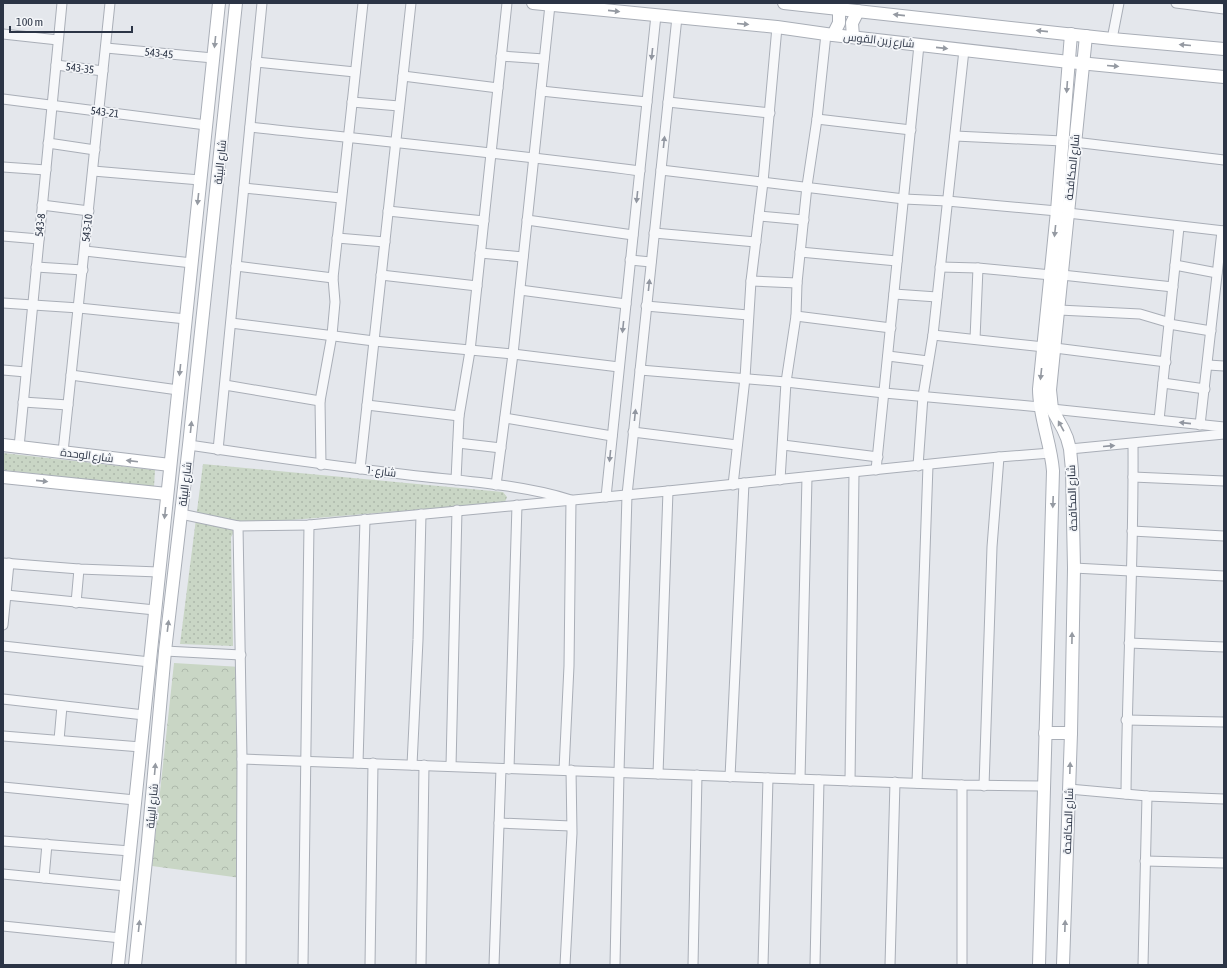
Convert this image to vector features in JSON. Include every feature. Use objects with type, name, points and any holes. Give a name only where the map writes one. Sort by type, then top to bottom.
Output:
[{"type":"street","name":"543-8","points":[[19,447],[62,3]]},
{"type":"street","name":"543-10","points":[[63,452],[110,3]]},
{"type":"street","name":"شارع البيئة","points":[[118,965],[219,3]]},
{"type":"street","name":"شارع البيئة","points":[[135,965],[166,651],[200,352],[236,3]]},
{"type":"street","points":[[218,450],[262,3]]},
{"type":"street","points":[[321,465],[320,401],[332,335],[335,302],[333,278],[363,3]]},
{"type":"street","points":[[360,469],[410,3]]},
{"type":"street","points":[[456,480],[459,416],[463,385],[470,351],[507,3]]},
{"type":"street","name":"شارع زين القوس","points":[[533,3],[777,27],[853,38],[1083,64],[1224,77]]},
{"type":"street","points":[[784,3],[814,5],[838,9],[1112,39],[1224,49]]},
{"type":"street","points":[[1112,39],[1119,3]]},
{"type":"street","points":[[1176,3],[1224,9]]},
{"type":"street","points":[[496,485],[513,354],[550,5]]},
{"type":"street","points":[[780,480],[786,382],[796,316],[797,283],[807,186],[829,35],[840,23],[838,9]]},
{"type":"street","points":[[853,38],[852,24],[858,11]]},
{"type":"street","points":[[606,497],[656,15]]},
{"type":"street","points":[[615,965],[627,495],[677,17]]},
{"type":"street","points":[[733,484],[745,378],[751,281],[763,182],[777,27]]},
{"type":"street","points":[[3,34],[58,40]]},
{"type":"street","name":"شارع المكافحة","points":[[1069,141],[1069,62],[1071,34]]},
{"type":"street","name":"شارع المكافحة","points":[[1050,347],[1069,141],[1083,64],[1086,36]]},
{"type":"street","points":[[876,470],[919,45]]},
{"type":"street","name":"543-45","points":[[106,48],[213,58]]},
{"type":"street","points":[[918,466],[923,396],[933,335],[964,50]]},
{"type":"street","points":[[501,56],[544,59]]},
{"type":"street","points":[[256,62],[355,72]]},
{"type":"street","name":"543-35","points":[[56,65],[103,71]]},
{"type":"street","points":[[403,76],[498,88]]},
{"type":"street","points":[[541,91],[647,102]]},
{"type":"street","name":"543-21","points":[[3,99],[206,125]]},
{"type":"street","points":[[352,102],[400,106]]},
{"type":"street","points":[[668,102],[770,113]]},
{"type":"street","points":[[817,119],[911,130]]},
{"type":"street","points":[[250,127],[491,154],[534,157],[640,171]]},
{"type":"street","points":[[955,136],[1069,141],[1224,160]]},
{"type":"street","points":[[48,144],[95,150]]},
{"type":"street","points":[[3,167],[46,170]]},
{"type":"street","points":[[661,170],[807,186],[904,199],[947,201],[1062,212],[1223,231],[1217,273],[1219,297],[1211,331],[1200,424]]},
{"type":"street","points":[[93,171],[200,180]]},
{"type":"street","points":[[244,188],[341,198]]},
{"type":"street","points":[[42,205],[89,211]]},
{"type":"street","points":[[388,212],[484,221]]},
{"type":"street","points":[[759,216],[804,220]]},
{"type":"street","points":[[527,220],[633,236]]},
{"type":"street","points":[[1159,420],[1179,227]]},
{"type":"street","points":[[654,233],[756,242]]},
{"type":"street","points":[[3,236],[39,239]]},
{"type":"street","points":[[337,238],[385,242]]},
{"type":"street","points":[[84,251],[192,263]]},
{"type":"street","points":[[800,252],[898,261]]},
{"type":"street","points":[[480,253],[523,257]]},
{"type":"street","points":[[630,260],[651,262]]},
{"type":"street","points":[[1175,265],[1217,273]]},
{"type":"street","points":[[236,266],[333,278]]},
{"type":"street","points":[[36,267],[83,270]]},
{"type":"street","points":[[940,267],[978,268],[1173,287]]},
{"type":"street","points":[[975,339],[978,268]]},
{"type":"street","points":[[381,275],[476,286]]},
{"type":"street","name":"شارع المكافحة","points":[[1039,965],[1053,476],[1046,408],[1039,389],[1059,310],[1056,275]]},
{"type":"street","points":[[751,281],[797,283]]},
{"type":"street","points":[[520,290],[626,304]]},
{"type":"street","points":[[894,294],[937,297]]},
{"type":"street","points":[[3,303],[78,308],[186,320]]},
{"type":"street","points":[[646,306],[748,316]]},
{"type":"street","points":[[1059,310],[1140,314],[1167,322],[1169,324],[1211,331]]},
{"type":"street","points":[[796,316],[891,328]]},
{"type":"street","points":[[230,323],[374,341],[513,354],[619,367]]},
{"type":"street","points":[[933,335],[1050,347],[1166,362]]},
{"type":"street","points":[[183,350],[200,352]]},
{"type":"street","points":[[888,356],[928,361]]},
{"type":"street","points":[[1208,365],[1224,366]]},
{"type":"street","points":[[3,370],[26,372]]},
{"type":"street","points":[[640,370],[786,382],[1224,427]]},
{"type":"street","points":[[71,375],[178,390]]},
{"type":"street","points":[[1163,383],[1205,389]]},
{"type":"street","points":[[225,385],[320,401]]},
{"type":"street","points":[[23,402],[68,405]]},
{"type":"street","points":[[367,405],[459,416]]},
{"type":"street","name":"شارع المكافحة","points":[[1046,408],[1063,429],[1070,449],[1072,470],[1074,568],[1071,733],[1063,965]]},
{"type":"street","points":[[505,418],[612,436]]},
{"type":"street","points":[[633,432],[737,444]]},
{"type":"street","points":[[1070,449],[1224,434]]},
{"type":"street","points":[[458,443],[501,448]]},
{"type":"street","points":[[1126,794],[1126,720],[1132,571],[1133,444]]},
{"type":"street","name":"شارع الوحدة","points":[[3,445],[170,465]]},
{"type":"street","name":"شارع ٦٠","points":[[189,445],[321,465],[496,485],[553,494],[571,500]]},
{"type":"street","points":[[783,446],[878,457]]},
{"type":"street","points":[[181,514],[238,526],[309,525],[1051,453]]},
{"type":"street","points":[[984,786],[992,547],[998,457]]},
{"type":"street","points":[[917,783],[928,465]]},
{"type":"street","points":[[850,781],[854,472]]},
{"type":"street","points":[[3,477],[167,494]]},
{"type":"street","points":[[800,779],[807,477]]},
{"type":"street","points":[[1133,477],[1224,481]]},
{"type":"street","points":[[730,777],[744,483]]},
{"type":"street","points":[[658,774],[668,491]]},
{"type":"street","points":[[565,965],[569,908],[571,826],[568,770],[571,500]]},
{"type":"street","points":[[494,965],[499,823],[505,769],[517,505]]},
{"type":"street","points":[[451,766],[457,510]]},
{"type":"street","points":[[412,765],[418,640],[421,514]]},
{"type":"street","points":[[358,763],[365,519]]},
{"type":"street","points":[[302,965],[309,525]]},
{"type":"street","points":[[238,526],[237,539],[241,656],[242,758],[241,965]]},
{"type":"street","points":[[1132,531],[1224,536]]},
{"type":"street","points":[[3,625],[6,595],[6,563],[79,569],[159,572]]},
{"type":"street","points":[[1074,568],[1224,576]]},
{"type":"street","points":[[76,603],[79,569]]},
{"type":"street","points":[[6,595],[155,610]]},
{"type":"street","points":[[1129,643],[1224,647]]},
{"type":"street","points":[[3,646],[150,662]]},
{"type":"street","points":[[166,651],[241,656]]},
{"type":"street","points":[[3,699],[144,715]]},
{"type":"street","points":[[59,740],[62,706]]},
{"type":"street","points":[[1126,720],[1224,722]]},
{"type":"street","points":[[1045,733],[1071,733]]},
{"type":"street","points":[[3,736],[141,747]]},
{"type":"street","points":[[242,758],[984,786],[1043,786]]},
{"type":"street","points":[[370,965],[373,763]]},
{"type":"street","points":[[421,965],[424,765]]},
{"type":"street","points":[[693,965],[697,775]]},
{"type":"street","points":[[763,965],[768,778]]},
{"type":"street","points":[[815,965],[819,780]]},
{"type":"street","points":[[890,965],[895,782]]},
{"type":"street","points":[[962,785],[962,965]]},
{"type":"street","points":[[3,787],[135,800]]},
{"type":"street","points":[[1069,789],[1147,796],[1224,798]]},
{"type":"street","points":[[1143,965],[1147,796]]},
{"type":"street","points":[[499,823],[571,826]]},
{"type":"street","points":[[3,841],[47,844],[131,845],[148,842]]},
{"type":"street","points":[[44,878],[47,844]]},
{"type":"street","points":[[1145,861],[1224,863]]},
{"type":"street","points":[[3,874],[126,886]]},
{"type":"street","points":[[3,926],[121,938]]},
{"type":"green space","points":[[3,453],[155,470],[154,487],[3,470]]},
{"type":"green space","points":[[203,464],[503,492],[507,497],[505,502],[500,503],[243,524],[231,537],[233,646],[180,644]]},
{"type":"green space","points":[[174,663],[241,667],[241,878],[152,866]]}]
